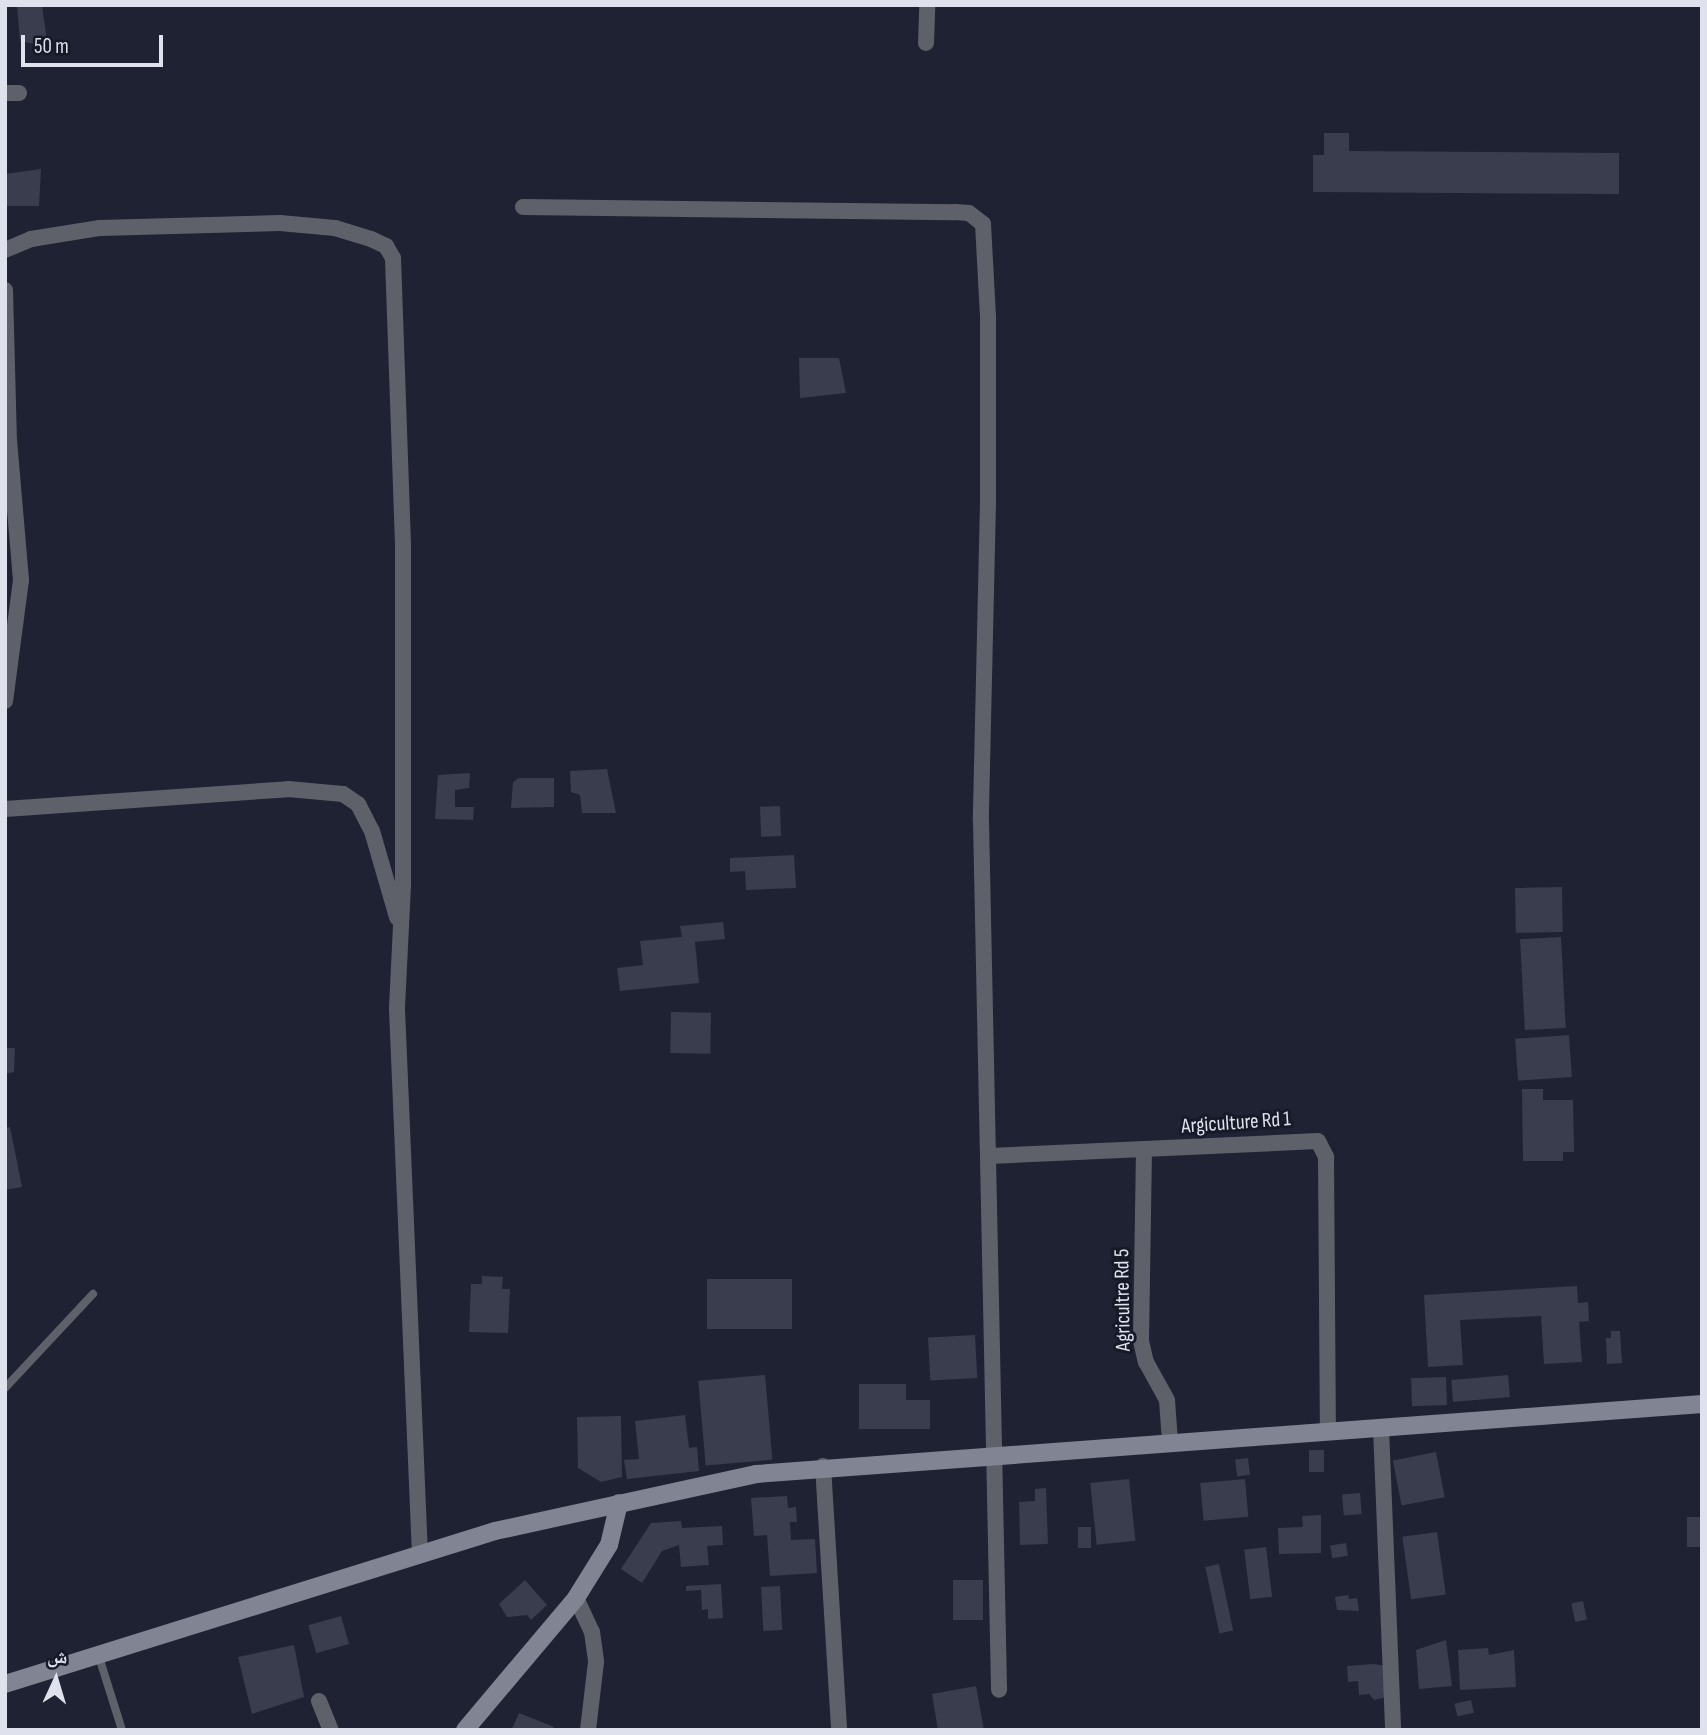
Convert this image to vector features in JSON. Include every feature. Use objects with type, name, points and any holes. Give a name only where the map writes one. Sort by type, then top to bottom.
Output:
[{"type":"street","points":[[926,43],[928,5]]},
{"type":"street","points":[[523,207],[955,212],[969,214],[983,224],[988,476],[981,821],[999,1690]]},
{"type":"street","points":[[5,250],[41,236],[100,228],[280,223],[335,228],[371,239],[390,252],[396,286],[401,393],[399,1106],[420,1555]]},
{"type":"street","points":[[5,290],[9,439],[21,580],[5,701]]},
{"type":"street","points":[[5,809],[288,789],[343,794],[358,804],[372,831],[401,933]]},
{"type":"street","name":"Argiculture Rd 1","points":[[989,1156],[1307,1140],[1323,1146],[1330,1287],[1328,1432]]},
{"type":"street","name":"Agricultre Rd 5","points":[[1144,1150],[1141,1341],[1146,1362],[1167,1400],[1170,1442]]},
{"type":"street","points":[[5,1684],[99,1657],[495,1531],[756,1474],[993,1453],[1328,1432],[1702,1404]]},
{"type":"street","points":[[1381,1428],[1392,1730]]},
{"type":"street","points":[[823,1466],[839,1730]]},
{"type":"street","points":[[465,1730],[576,1598],[610,1545],[620,1503]]},
{"type":"street","points":[[576,1598],[592,1632],[596,1662],[588,1730]]},
{"type":"street","points":[[318,1701],[331,1730]]},
{"type":"lane","points":[[5,1388],[93,1294]]},
{"type":"lane","points":[[99,1657],[122,1730]]},
{"type":"building","points":[[17,5],[42,6],[48,47],[20,41]]},
{"type":"building","points":[[1324,133],[1349,133],[1349,151],[1619,153],[1619,194],[1313,192],[1313,155],[1324,155]]},
{"type":"building","points":[[41,169],[39,206],[5,206],[5,174]]},
{"type":"building","points":[[799,358],[839,358],[846,393],[800,398]]},
{"type":"building","points":[[607,769],[616,813],[582,813],[580,795],[571,792],[570,771]]},
{"type":"building","points":[[470,773],[469,788],[455,790],[455,807],[474,807],[473,820],[435,819],[438,775]]},
{"type":"building","points":[[519,778],[554,778],[554,807],[511,808],[513,782]]},
{"type":"building","points":[[780,806],[781,836],[761,837],[760,807]]},
{"type":"building","points":[[794,855],[796,888],[746,890],[745,871],[730,872],[730,858]]},
{"type":"building","points":[[1562,887],[1563,932],[1516,933],[1515,888]]},
{"type":"building","points":[[723,922],[725,939],[695,942],[699,983],[620,991],[617,968],[643,965],[640,941],[682,937],[680,926]]},
{"type":"building","points":[[1561,937],[1566,1028],[1525,1030],[1520,939]]},
{"type":"building","points":[[671,1012],[711,1013],[710,1054],[670,1053]]},
{"type":"building","points":[[1569,1035],[1572,1077],[1518,1081],[1515,1039]]},
{"type":"building","points":[[5,1048],[15,1048],[14,1072],[5,1074]]},
{"type":"building","points":[[1522,1089],[1543,1089],[1543,1100],[1573,1100],[1574,1152],[1563,1152],[1563,1161],[1523,1161]]},
{"type":"building","points":[[10,1127],[22,1187],[5,1190],[5,1128]]},
{"type":"building","points":[[482,1276],[503,1277],[502,1289],[510,1289],[508,1333],[469,1332],[471,1284],[482,1284]]},
{"type":"building","points":[[707,1279],[792,1279],[792,1329],[707,1329]]},
{"type":"building","points":[[1577,1286],[1578,1303],[1588,1302],[1589,1321],[1579,1322],[1582,1362],[1544,1364],[1541,1316],[1460,1320],[1463,1365],[1428,1367],[1424,1295]]},
{"type":"building","points":[[1611,1331],[1620,1331],[1622,1363],[1607,1364],[1606,1338],[1611,1338]]},
{"type":"building","points":[[975,1335],[977,1378],[930,1380],[928,1337]]},
{"type":"building","points":[[765,1375],[772,1460],[706,1466],[698,1381]]},
{"type":"building","points":[[1508,1375],[1510,1397],[1453,1402],[1451,1380]]},
{"type":"building","points":[[1446,1377],[1447,1405],[1412,1406],[1411,1378]]},
{"type":"building","points":[[859,1384],[906,1384],[906,1400],[930,1400],[930,1429],[859,1429]]},
{"type":"building","points":[[685,1415],[689,1448],[697,1447],[699,1471],[627,1479],[624,1460],[639,1459],[635,1421]]},
{"type":"building","points":[[621,1416],[622,1477],[601,1482],[578,1468],[577,1417]]},
{"type":"building","points":[[1309,1450],[1324,1450],[1324,1472],[1309,1472]]},
{"type":"building","points":[[1436,1452],[1445,1497],[1402,1506],[1393,1460]]},
{"type":"building","points":[[1248,1458],[1250,1475],[1237,1476],[1235,1460]]},
{"type":"building","points":[[1129,1479],[1135,1541],[1097,1545],[1090,1483]]},
{"type":"building","points":[[1245,1479],[1248,1517],[1203,1521],[1200,1483]]},
{"type":"building","points":[[1046,1488],[1048,1544],[1020,1545],[1019,1502],[1035,1501],[1035,1489]]},
{"type":"building","points":[[1360,1493],[1362,1514],[1344,1515],[1342,1495]]},
{"type":"building","points":[[787,1496],[788,1508],[796,1507],[797,1522],[790,1522],[791,1540],[815,1539],[817,1573],[770,1576],[767,1535],[754,1536],[751,1498]]},
{"type":"building","points":[[1321,1515],[1321,1553],[1279,1554],[1278,1528],[1303,1527],[1302,1516]]},
{"type":"building","points":[[1687,1517],[1702,1517],[1702,1547],[1687,1547]]},
{"type":"building","points":[[681,1521],[682,1528],[722,1526],[723,1545],[707,1546],[709,1565],[681,1567],[679,1545],[662,1551],[642,1583],[621,1569],[651,1523]]},
{"type":"building","points":[[1078,1527],[1091,1527],[1091,1548],[1078,1548]]},
{"type":"building","points":[[1437,1532],[1446,1594],[1411,1599],[1402,1537]]},
{"type":"building","points":[[1346,1543],[1348,1556],[1332,1558],[1330,1546]]},
{"type":"building","points":[[1266,1547],[1272,1597],[1250,1599],[1244,1550]]},
{"type":"building","points":[[1219,1564],[1233,1631],[1219,1633],[1205,1567]]},
{"type":"building","points":[[525,1580],[547,1605],[531,1620],[527,1615],[507,1617],[499,1604]]},
{"type":"building","points":[[953,1580],[983,1580],[983,1620],[953,1620]]},
{"type":"building","points":[[721,1584],[723,1618],[708,1619],[708,1609],[702,1610],[701,1590],[686,1591],[686,1586]]},
{"type":"building","points":[[780,1586],[782,1630],[763,1631],[761,1587]]},
{"type":"building","points":[[1348,1595],[1349,1599],[1357,1598],[1359,1611],[1337,1610],[1335,1597]]},
{"type":"building","points":[[1583,1601],[1587,1620],[1575,1622],[1571,1603]]},
{"type":"building","points":[[341,1616],[349,1644],[316,1653],[308,1625]]},
{"type":"building","points":[[1446,1640],[1452,1686],[1419,1689],[1416,1650]]},
{"type":"building","points":[[294,1645],[304,1697],[252,1714],[238,1657]]},
{"type":"building","points":[[1488,1648],[1489,1655],[1514,1650],[1516,1687],[1460,1690],[1458,1650]]},
{"type":"building","points":[[1347,1666],[1388,1666],[1394,1695],[1374,1700],[1369,1694],[1359,1695],[1358,1681],[1348,1682]]},
{"type":"building","points":[[976,1686],[984,1730],[938,1730],[932,1694]]},
{"type":"building","points":[[1471,1700],[1474,1713],[1457,1716],[1454,1704]]},
{"type":"building","points":[[519,1713],[554,1727],[553,1730],[505,1730],[513,1727]]}]
